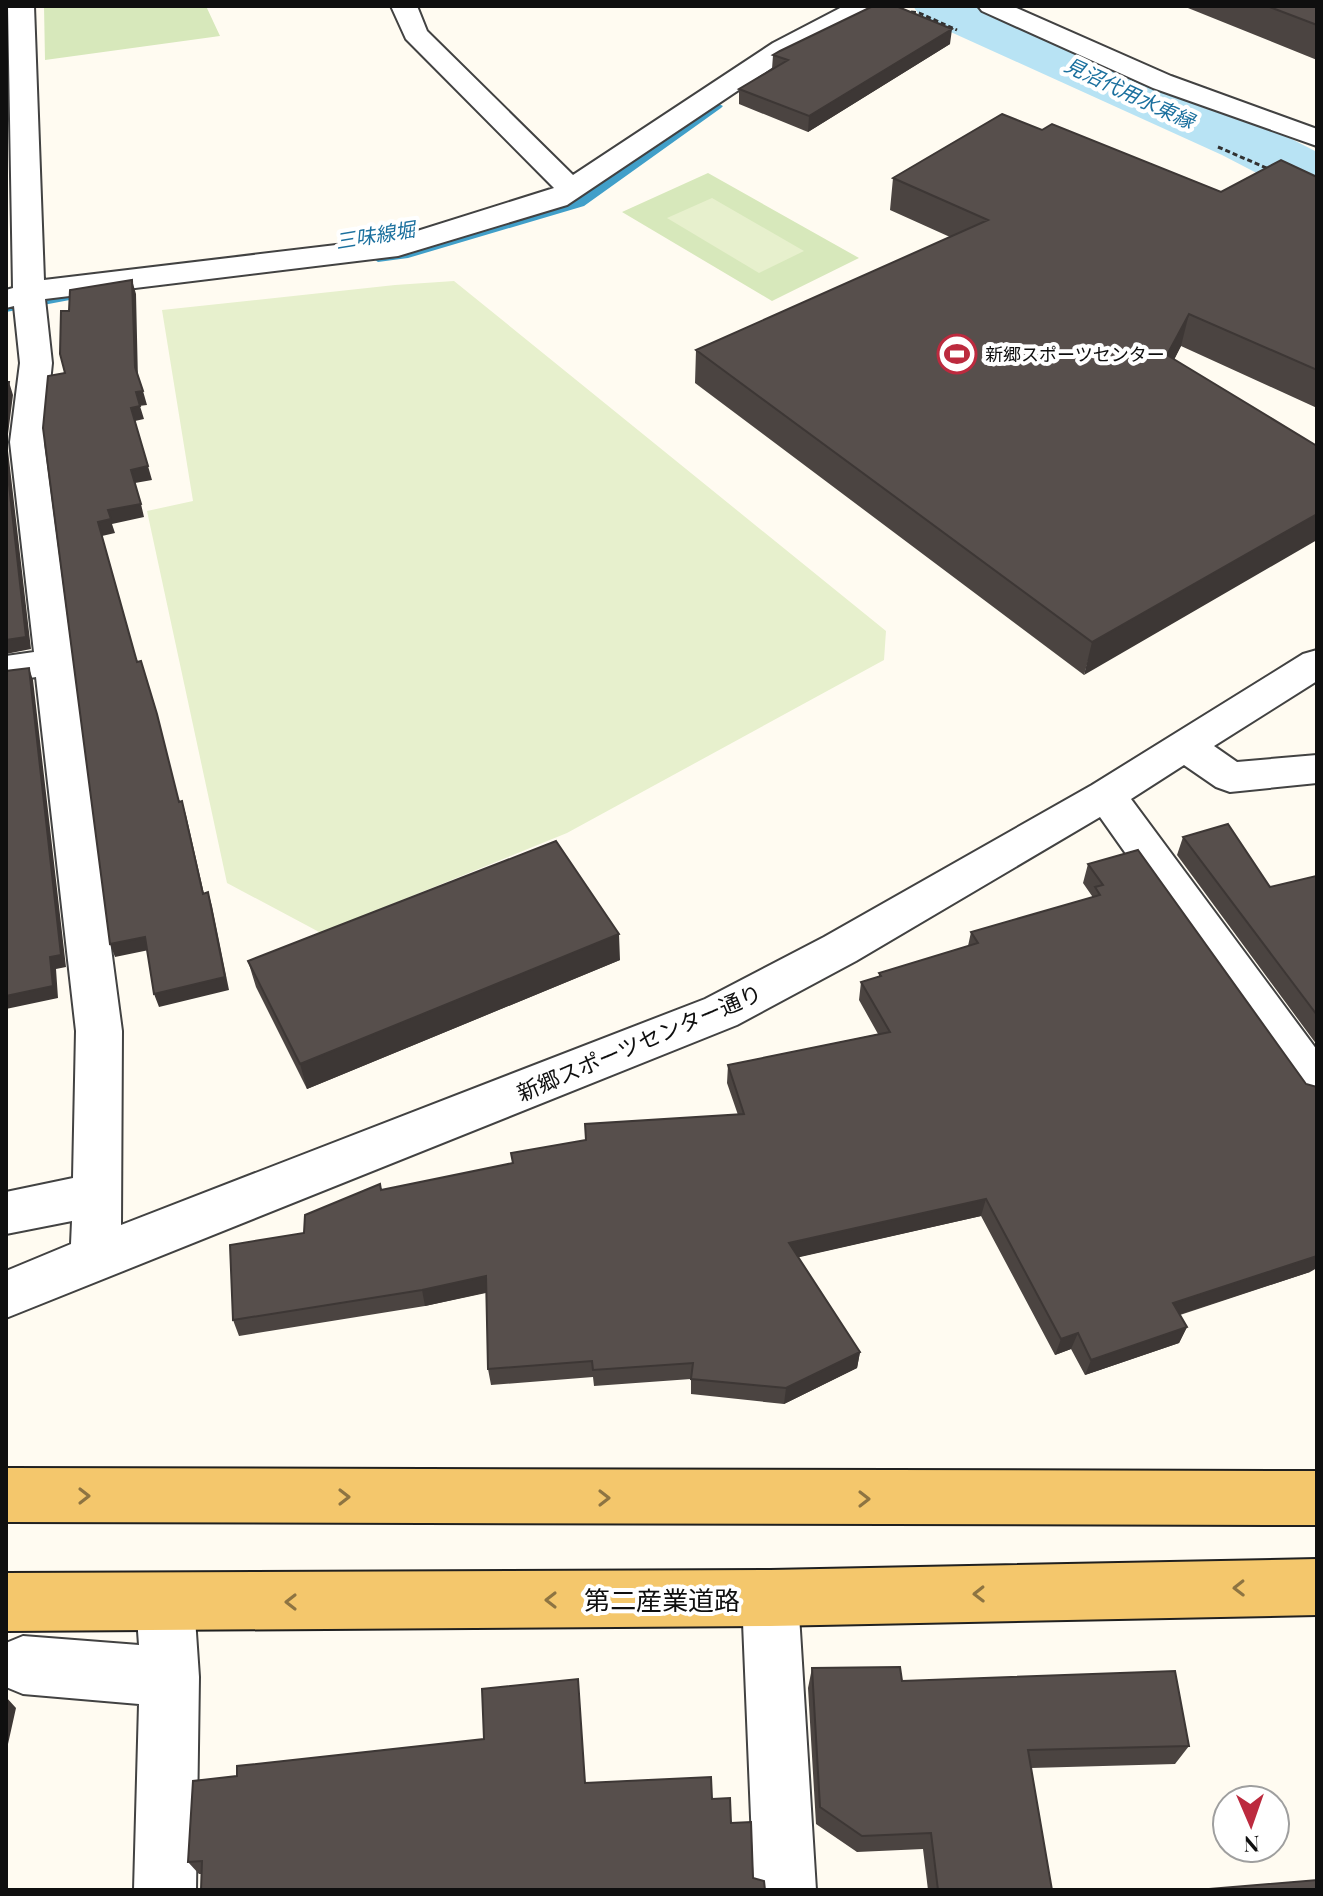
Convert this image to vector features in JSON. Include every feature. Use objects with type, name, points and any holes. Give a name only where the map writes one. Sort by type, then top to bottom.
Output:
[{"type":"main road","points":[[6,1495],[1317,1498]]},
{"type":"main road","name":"第二産業道路","points":[[6,1602],[770,1598],[1317,1587]]},
{"type":"street","points":[[21,6],[24,300],[36,363],[16,443],[52,662],[99,1031],[96,1257]]},
{"type":"street","points":[[404,6],[415,34],[573,191]]},
{"type":"street","points":[[24,300],[398,247],[557,199],[782,49],[863,6]]},
{"type":"street","points":[[991,6],[1162,82],[1317,138]]},
{"type":"street","points":[[6,669],[52,662]]},
{"type":"street","name":"新郷スポーツセンター通り","points":[[6,1295],[721,1012],[840,949],[1106,795],[1317,663]]},
{"type":"street","points":[[1184,745],[1230,777],[1317,769]]},
{"type":"street","points":[[1106,795],[1317,1086]]},
{"type":"street","points":[[6,1213],[95,1195]]},
{"type":"street","points":[[770,1598],[785,1890]]},
{"type":"street","points":[[165,1603],[170,1677],[165,1890]]},
{"type":"street","points":[[23,1665],[170,1677]]},
{"type":"green space","points":[[44,6],[206,6],[220,36],[45,60]]},
{"type":"green space","points":[[708,173],[859,258],[772,301],[622,212]]},
{"type":"green space","points":[[712,198],[804,251],[759,273],[667,218]]},
{"type":"green space","points":[[454,281],[886,631],[884,660],[567,833],[321,933],[227,883],[147,511],[193,501],[162,310]]},
{"type":"building","points":[[873,6],[896,6],[952,29],[809,116],[739,89],[788,60],[773,55]]},
{"type":"building","points":[[1267,6],[1317,6],[1317,25]]},
{"type":"building","points":[[1002,114],[1042,130],[1052,124],[1221,192],[1281,160],[1317,177],[1317,370],[1189,314],[1167,355],[1317,446],[1317,514],[1092,642],[696,350],[988,220],[893,178]]},
{"type":"building","points":[[132,280],[135,367],[143,391],[136,392],[140,406],[131,408],[148,466],[131,470],[141,504],[108,510],[111,519],[98,522],[137,662],[141,661],[157,714],[179,802],[182,801],[203,894],[208,892],[225,977],[154,994],[145,937],[110,944],[43,428],[48,376],[65,373],[60,354],[61,311],[69,311],[70,290]]},
{"type":"building","points":[[6,458],[26,637],[6,640]]},
{"type":"building","points":[[29,668],[61,955],[50,957],[53,986],[6,996],[6,671]]},
{"type":"building","points":[[1228,824],[1270,887],[1317,877],[1317,1015],[1183,837]]},
{"type":"building","points":[[556,841],[619,934],[300,1064],[248,961]]},
{"type":"building","points":[[1138,850],[1306,1084],[1317,1087],[1317,1256],[1173,1303],[1187,1327],[1091,1360],[1078,1333],[1061,1339],[986,1199],[789,1243],[860,1352],[786,1388],[691,1379],[693,1363],[593,1370],[592,1361],[488,1369],[486,1276],[422,1290],[233,1320],[230,1245],[304,1233],[305,1215],[380,1184],[381,1190],[513,1163],[511,1153],[586,1140],[585,1124],[744,1114],[728,1065],[890,1032],[861,982],[881,976],[879,973],[978,943],[971,932],[1100,895],[1095,887],[1103,885],[1088,864]]},
{"type":"building","points":[[900,1667],[902,1681],[1175,1671],[1189,1746],[1028,1750],[1052,1890],[938,1890],[931,1833],[862,1836],[820,1807],[812,1668]]},
{"type":"building","points":[[578,1679],[585,1783],[711,1777],[712,1799],[730,1798],[731,1823],[751,1822],[753,1878],[764,1881],[765,1890],[201,1890],[202,1861],[188,1862],[193,1781],[237,1776],[237,1766],[484,1739],[482,1689]]},
{"type":"building","points":[[1317,1880],[1317,1890],[1197,1890]]},
{"type":"waterway","name":"見沼代用水東縁","points":[[943,6],[1245,141],[1317,178]]},
{"type":"waterway","name":"三味線堀","points":[[378,258],[408,254],[580,203],[717,106]]},
{"type":"waterway","name":"三味線堀","points":[[6,308],[71,296]]},
{"type":"place","name":"新郷スポーツセンター","points":[[957,354]]}]
